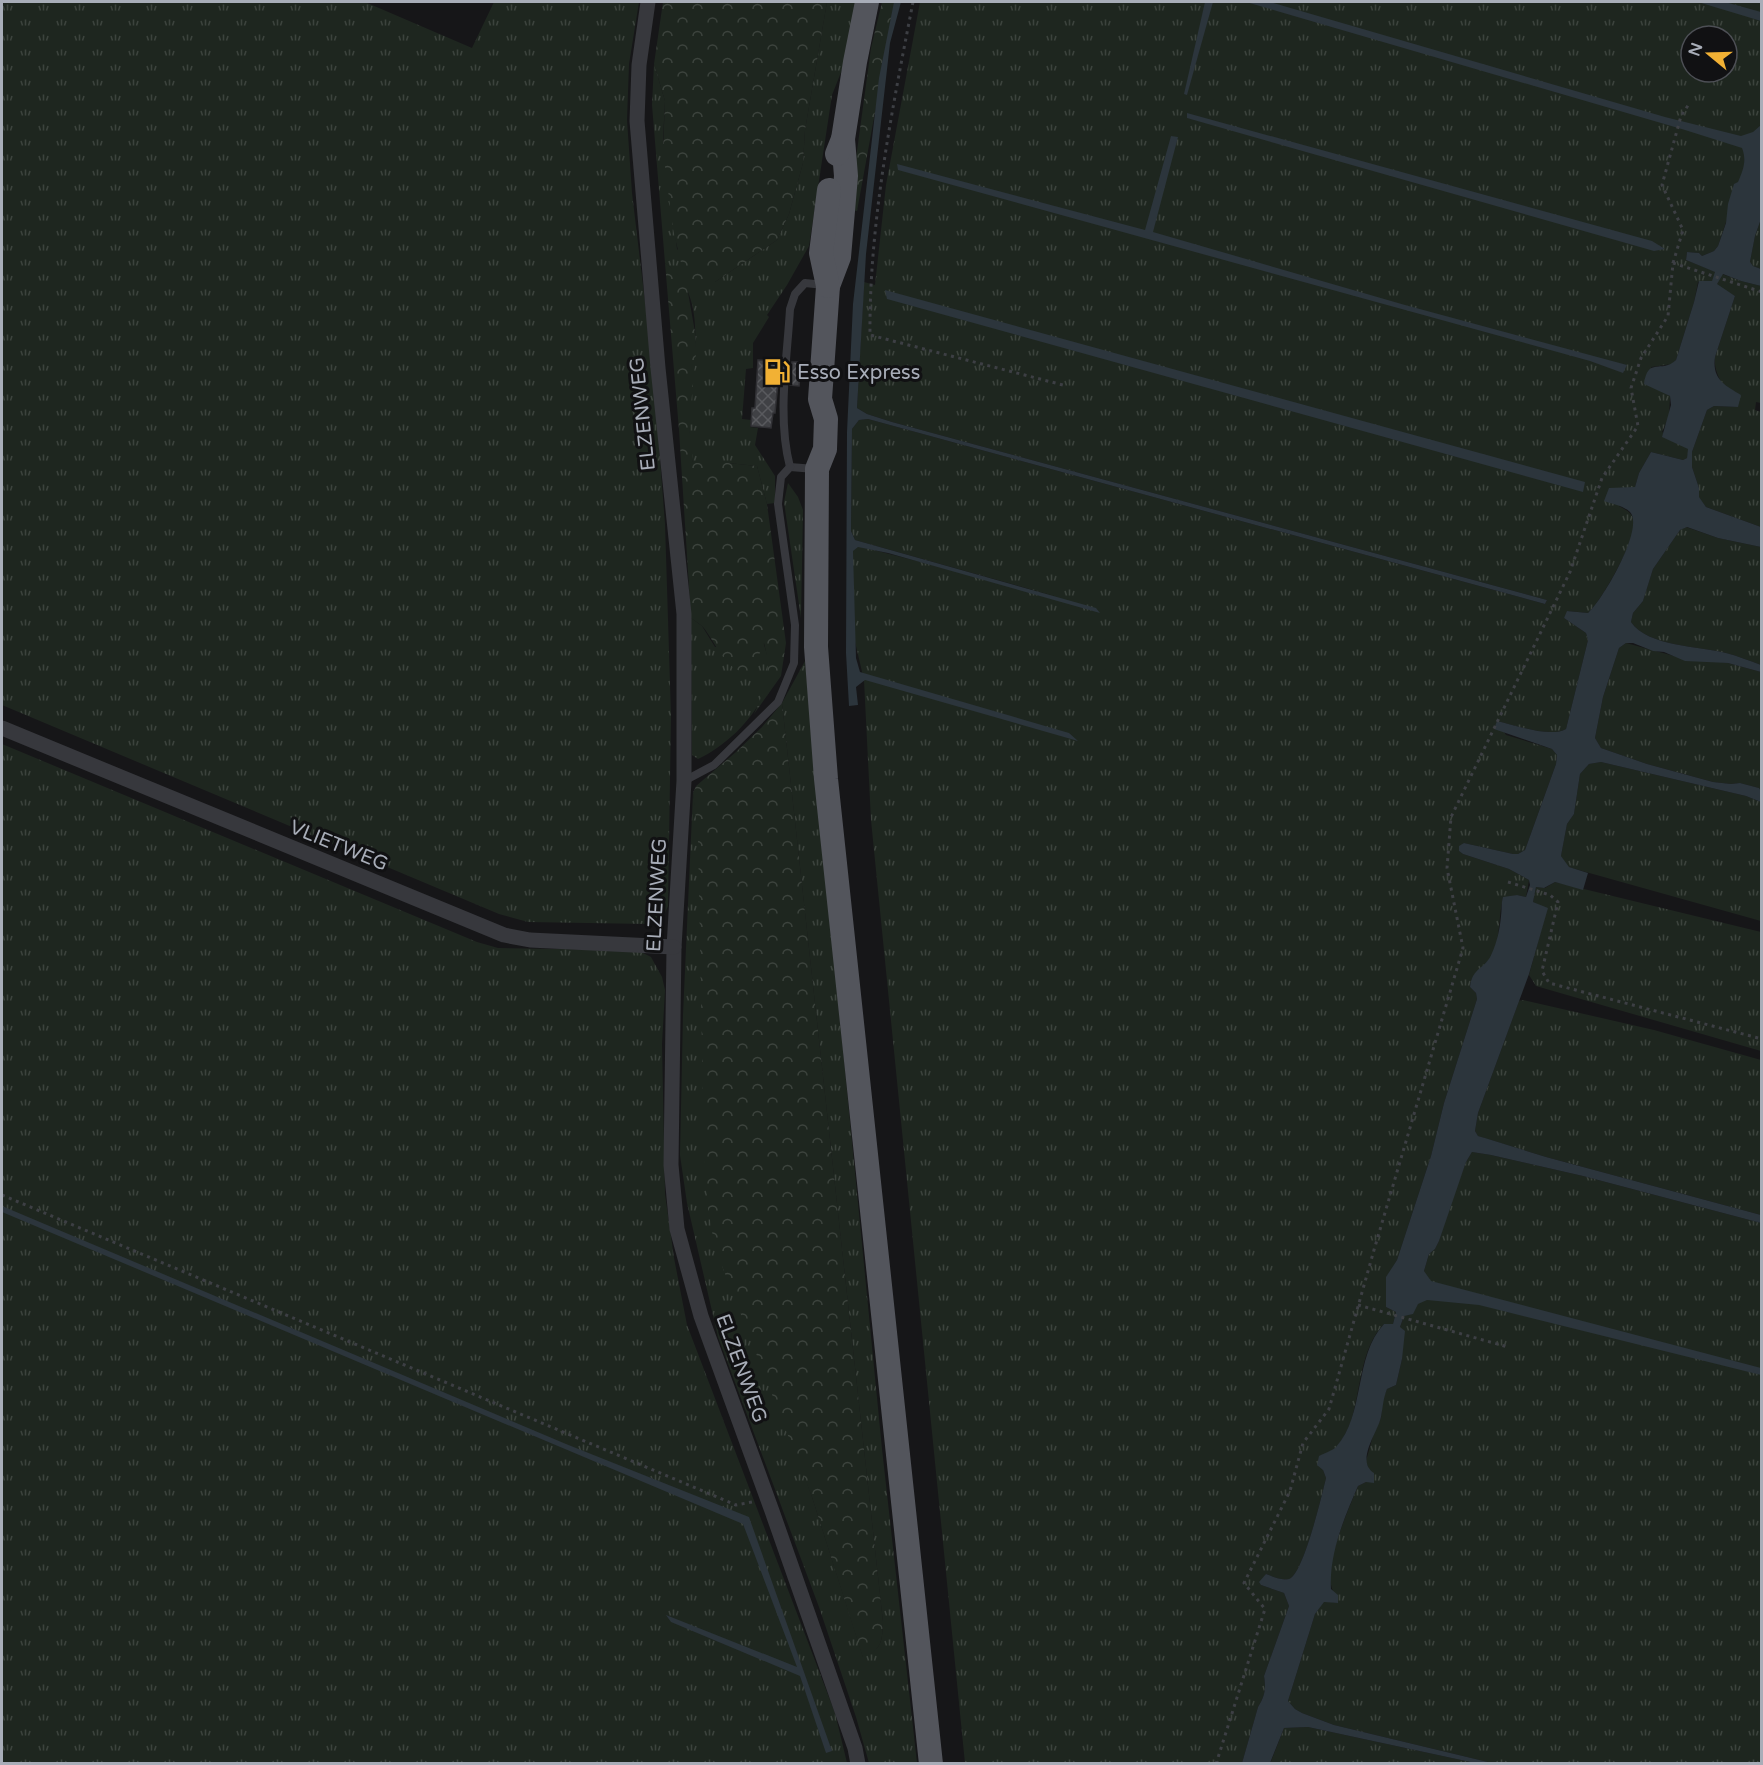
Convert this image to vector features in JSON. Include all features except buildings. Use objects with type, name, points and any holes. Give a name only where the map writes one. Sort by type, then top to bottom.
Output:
[{"type":"main road","points":[[867,2],[843,139],[833,167],[821,253],[828,286],[820,399],[811,419],[810,451],[817,469],[816,647],[826,779],[931,1764]]},
{"type":"street","name":"ELZENWEG","points":[[648,2],[639,65],[637,121],[658,368],[684,614],[684,782],[674,947],[671,1165],[677,1228],[701,1316],[855,1748],[858,1764]]},
{"type":"street","name":"VLIETWEG","points":[[2,728],[504,935],[530,940],[674,947]]},
{"type":"lane","points":[[790,467],[785,447],[784,404],[790,309],[795,294],[805,283],[828,286]]},
{"type":"lane","points":[[684,782],[714,765],[778,702],[794,663],[795,625],[778,504],[781,477],[790,467]]},
{"type":"lane","points":[[790,467],[817,469]]},
{"type":"path","points":[[914,2],[884,158],[870,301],[870,335],[1063,385]]},
{"type":"path","points":[[1216,1764],[1265,1609],[1244,1583],[1290,1491],[1303,1443],[1329,1410],[1463,948],[1447,868],[1451,817],[1570,572],[1602,478],[1638,426],[1631,388],[1641,358],[1668,316],[1673,262],[1683,230],[1662,184],[1681,116],[1689,104]]},
{"type":"path","points":[[1673,262],[1761,292]]},
{"type":"path","points":[[1508,882],[1550,895],[1558,902],[1542,971],[1549,983],[1761,1039]]},
{"type":"path","points":[[2,1195],[736,1505],[767,1498]]},
{"type":"path","points":[[1358,1305],[1508,1347]]},
{"type":"green space","points":[[2,2],[365,2],[472,48],[494,2],[639,2],[629,64],[627,120],[632,193],[653,369],[665,524],[671,716],[668,906],[661,922],[648,924],[528,922],[499,914],[2,705]]},
{"type":"green space","points":[[663,2],[827,2],[805,130],[803,163],[789,214],[777,240],[715,282],[687,287],[695,332],[696,353],[689,426],[693,463],[757,466],[767,504],[786,643],[781,676],[754,714],[767,680],[768,663],[764,643],[753,669],[747,673],[739,671],[722,655],[703,627],[691,618],[665,263],[686,284],[673,229],[663,151],[665,101],[654,64]]},
{"type":"green space","points":[[827,2],[858,2],[849,52],[832,95],[809,246],[767,315],[769,317],[753,343],[753,368],[746,369],[742,419],[751,420],[750,427],[758,428],[755,445],[775,476],[775,503],[767,504],[757,466],[693,463],[689,426],[694,361],[694,317],[690,296],[680,278],[665,263],[652,105],[654,64],[665,101],[663,139],[677,249],[715,282],[777,240],[789,214],[803,163],[805,130]]},
{"type":"green space","points":[[882,2],[895,2],[857,211],[849,210],[871,48]]},
{"type":"green space","points":[[920,2],[1761,2],[1761,125],[1745,156],[1744,168],[1718,246],[1714,251],[1702,256],[1699,253],[1687,252],[1686,260],[1716,272],[1712,282],[1698,282],[1676,360],[1672,364],[1651,367],[1664,392],[1670,396],[1669,416],[1662,432],[1689,449],[1687,458],[1683,460],[1651,452],[1639,473],[1635,487],[1619,506],[1631,514],[1634,522],[1630,541],[1617,569],[1588,613],[1568,611],[1564,618],[1586,633],[1588,640],[1566,729],[1542,731],[1497,721],[1506,735],[1552,749],[1557,755],[1556,764],[1525,850],[1513,854],[1464,843],[1459,851],[1509,869],[1529,880],[1526,897],[1517,895],[1503,898],[1495,948],[1489,960],[1471,982],[1470,987],[1476,993],[1477,999],[1444,1103],[1431,1156],[1397,1260],[1386,1278],[1386,1307],[1396,1312],[1393,1324],[1384,1324],[1370,1345],[1351,1421],[1323,1470],[1326,1478],[1306,1550],[1300,1564],[1289,1579],[1280,1579],[1266,1574],[1261,1585],[1284,1593],[1289,1606],[1264,1676],[1264,1696],[1258,1707],[1242,1763],[965,1763],[871,820],[864,680],[852,629],[850,544],[1058,597],[855,540],[851,531],[852,429],[859,420],[868,419],[1545,604],[1547,600],[867,414],[857,408],[864,282],[875,285],[886,185]]},
{"type":"green space","points":[[1761,219],[1761,269],[1750,262]]},
{"type":"green space","points":[[1722,274],[1761,286],[1761,403],[1756,402],[1755,410],[1761,412],[1761,527],[1706,507],[1698,497],[1699,488],[1692,467],[1692,452],[1707,410],[1714,406],[1738,407],[1722,383],[1715,364],[1715,357],[1735,296],[1716,285]]},
{"type":"green space","points":[[788,483],[798,497],[803,510],[801,618],[784,502]]},
{"type":"green space","points":[[1686,527],[1718,538],[1761,547],[1761,665],[1726,653],[1662,641],[1639,630],[1631,622],[1633,613],[1643,601],[1653,569],[1680,530]]},
{"type":"green space","points":[[691,618],[702,626],[715,647],[763,642],[769,667],[767,684],[762,697],[745,723],[722,744],[698,759],[692,755]]},
{"type":"green space","points":[[1626,643],[1674,656],[1728,663],[1761,672],[1761,791],[1759,788],[1740,783],[1713,782],[1647,764],[1601,748],[1595,738],[1603,697],[1619,648]]},
{"type":"green space","points":[[805,661],[882,1449],[917,1763],[869,1763],[819,1607],[718,1337],[687,1203],[680,1155],[683,1015],[693,793],[789,1433],[863,1657],[874,1651],[880,1644],[883,1622],[782,703]]},
{"type":"green space","points":[[782,703],[883,1622],[880,1644],[863,1658],[812,1497],[715,1248],[708,1209],[704,1161],[698,837],[693,793],[696,786],[762,727]]},
{"type":"green space","points":[[2,744],[477,942],[498,948],[639,951],[651,957],[662,977],[665,990],[662,1044],[665,1194],[687,1325],[835,1713],[847,1763],[2,1763]]},
{"type":"green space","points":[[1601,762],[1746,796],[1761,802],[1761,921],[1568,867],[1561,856],[1567,824],[1574,814],[1580,774],[1589,764]]},
{"type":"green space","points":[[1555,882],[1761,932],[1761,1051],[1536,986],[1529,975],[1547,909],[1533,902],[1536,887],[1545,888]]},
{"type":"green space","points":[[1523,1000],[1654,1030],[1761,1060],[1761,1215],[1546,1157],[1478,1136],[1475,1131],[1478,1113],[1519,1001]]},
{"type":"green space","points":[[1472,1152],[1583,1176],[1761,1223],[1761,1763],[1492,1763],[1334,1725],[1302,1713],[1288,1701],[1315,1614],[1324,1601],[1338,1603],[1330,1580],[1331,1561],[1358,1486],[1366,1482],[1373,1482],[1366,1461],[1381,1418],[1383,1399],[1387,1389],[1396,1385],[1402,1359],[1400,1327],[1426,1276],[1424,1271],[1429,1254],[1439,1241],[1448,1210]]},
{"type":"green space","points":[[1308,1727],[1475,1763],[1270,1764],[1284,1728]]},
{"type":"shaded area","points":[[894,2],[901,2],[890,43],[866,254],[857,408],[867,414],[892,422],[1547,600],[1545,604],[868,419],[859,420],[852,429],[851,531],[855,540],[1096,608],[1100,613],[888,553],[858,547],[853,551],[856,658],[860,672],[1069,733],[1078,741],[865,680],[856,687],[858,705],[849,706],[846,653],[847,432],[853,304],[879,78]]},
{"type":"shaded area","points":[[1205,2],[1213,2],[1187,95],[1184,94]]},
{"type":"shaded area","points":[[1246,2],[1270,2],[1665,117],[1741,136],[1753,132],[1761,125],[1761,219],[1750,262],[1761,269],[1761,286],[1723,274],[1717,284],[1735,296],[1715,357],[1715,371],[1720,380],[1741,395],[1738,407],[1714,406],[1707,410],[1692,452],[1692,467],[1699,488],[1699,497],[1706,507],[1761,527],[1761,547],[1718,538],[1687,527],[1680,530],[1653,569],[1643,601],[1633,613],[1631,622],[1639,630],[1662,641],[1735,656],[1761,665],[1761,672],[1728,663],[1685,661],[1664,652],[1626,643],[1619,648],[1603,697],[1595,738],[1601,748],[1647,764],[1713,782],[1740,783],[1759,788],[1761,802],[1746,796],[1601,762],[1589,764],[1580,774],[1574,814],[1567,824],[1561,856],[1569,867],[1588,873],[1583,890],[1555,882],[1544,888],[1536,887],[1533,902],[1548,908],[1529,974],[1478,1113],[1475,1131],[1478,1136],[1546,1157],[1761,1215],[1761,1223],[1583,1176],[1472,1152],[1466,1162],[1439,1241],[1429,1254],[1424,1271],[1431,1281],[1761,1368],[1761,1375],[1479,1305],[1427,1300],[1418,1304],[1413,1314],[1404,1316],[1400,1327],[1405,1331],[1396,1385],[1387,1389],[1381,1417],[1367,1454],[1369,1468],[1374,1473],[1374,1483],[1366,1482],[1358,1486],[1335,1549],[1331,1589],[1338,1595],[1338,1603],[1324,1602],[1315,1614],[1288,1701],[1302,1713],[1334,1725],[1492,1763],[1475,1763],[1308,1727],[1284,1728],[1270,1763],[1242,1763],[1258,1707],[1264,1696],[1264,1676],[1289,1606],[1284,1593],[1261,1585],[1259,1582],[1266,1574],[1280,1579],[1289,1579],[1300,1564],[1306,1550],[1326,1478],[1323,1470],[1317,1465],[1319,1456],[1336,1447],[1345,1434],[1352,1419],[1368,1352],[1384,1324],[1393,1324],[1396,1312],[1386,1307],[1386,1277],[1397,1260],[1431,1156],[1444,1103],[1477,999],[1476,993],[1470,987],[1471,980],[1494,949],[1503,897],[1517,895],[1526,897],[1530,885],[1529,880],[1509,869],[1459,851],[1459,846],[1464,843],[1513,854],[1525,850],[1556,764],[1557,755],[1552,749],[1494,729],[1497,721],[1542,731],[1566,729],[1588,640],[1586,633],[1564,618],[1567,611],[1588,613],[1594,606],[1620,564],[1632,533],[1633,520],[1630,512],[1604,501],[1609,488],[1635,487],[1639,473],[1651,452],[1683,460],[1687,458],[1688,449],[1662,437],[1671,405],[1670,396],[1644,384],[1649,370],[1665,366],[1676,360],[1699,281],[1712,281],[1715,272],[1686,260],[1687,252],[1699,253],[1702,256],[1714,251],[1718,246],[1726,223],[1728,204],[1734,184],[1738,182],[1744,165],[1744,157],[1742,148],[1685,130]]},
{"type":"shaded area","points":[[1698,2],[1725,2],[1761,12],[1761,21]]},
{"type":"shaded area","points":[[1187,113],[1652,241],[1665,249],[1654,251],[1187,118]]},
{"type":"shaded area","points":[[1171,136],[1178,137],[1153,232],[1405,305],[1627,365],[1623,373],[1590,361],[898,170],[897,164],[1145,230]]},
{"type":"shaded area","points":[[885,290],[1585,482],[1583,492],[887,299]]},
{"type":"shaded area","points":[[2,1206],[566,1444],[749,1517],[832,1751],[826,1753],[800,1676],[671,1622],[666,1615],[797,1667],[743,1524],[2,1212]]},
{"type":"place","name":"Esso Express","points":[[777,372]]}]
